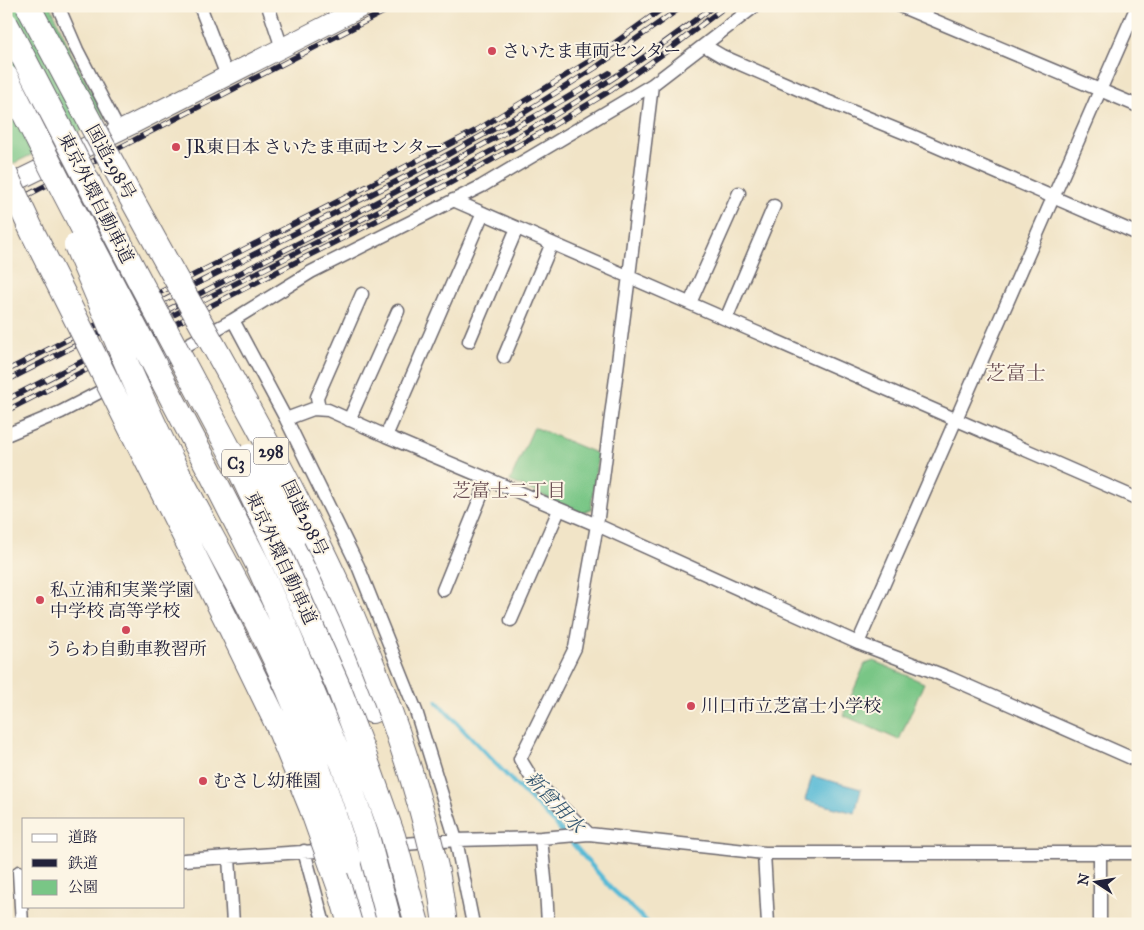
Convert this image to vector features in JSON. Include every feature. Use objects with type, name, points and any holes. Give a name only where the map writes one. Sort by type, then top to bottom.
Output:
[{"type":"highway","name":"国道298号","points":[[28,6],[116,173],[242,394],[307,520],[351,614],[386,700],[414,784],[436,866],[445,924]]},
{"type":"highway","name":"東京外環自動車道","points":[[6,24],[236,462],[311,624],[338,686],[393,836],[417,924]]},
{"type":"highway","name":"東京外環自動車道","points":[[6,78],[258,565],[343,766],[368,840],[390,924]]},
{"type":"highway","points":[[6,96],[53,192],[138,389],[182,482],[257,620],[289,690],[320,771],[349,861],[365,924]]},
{"type":"highway","points":[[6,175],[278,726],[311,807],[339,886],[350,924]]},
{"type":"highway","points":[[136,274],[252,461],[294,536],[372,712],[436,866]]},
{"type":"street","points":[[58,6],[77,50],[119,131]]},
{"type":"street","points":[[200,6],[227,76]]},
{"type":"street","points":[[268,6],[282,48]]},
{"type":"street","points":[[6,186],[119,131],[364,6]]},
{"type":"street","points":[[6,435],[61,412],[232,320],[311,272],[482,186],[652,86],[755,6]]},
{"type":"street","points":[[900,6],[1138,106]]},
{"type":"street","points":[[929,19],[934,6]]},
{"type":"street","points":[[858,642],[1137,6]]},
{"type":"street","points":[[705,46],[722,56],[807,93],[1138,234]]},
{"type":"street","points":[[583,834],[531,777],[520,759],[575,648],[597,526],[652,86]]},
{"type":"street","points":[[690,303],[739,193]]},
{"type":"street","points":[[453,200],[1138,499]]},
{"type":"street","points":[[726,319],[774,206]]},
{"type":"street","points":[[386,436],[483,213]]},
{"type":"street","points":[[469,341],[518,228]]},
{"type":"street","points":[[504,357],[552,243]]},
{"type":"street","points":[[319,410],[317,397],[362,294]]},
{"type":"street","points":[[349,420],[398,310]]},
{"type":"street","points":[[232,320],[286,419],[358,566],[416,710],[456,840],[473,924]]},
{"type":"street","points":[[286,419],[313,409],[328,410],[597,526],[858,642],[950,678],[1138,761]]},
{"type":"street","points":[[443,590],[488,479]]},
{"type":"street","points":[[511,620],[559,510]]},
{"type":"street","points":[[185,860],[456,840],[541,838],[583,834],[764,853],[1138,853]]},
{"type":"street","points":[[541,838],[548,924]]},
{"type":"street","points":[[304,851],[324,924]]},
{"type":"street","points":[[1100,852],[1100,924]]},
{"type":"street","points":[[764,853],[768,924]]},
{"type":"street","points":[[228,857],[233,924]]},
{"type":"street","points":[[16,872],[22,924]]},
{"type":"green space","points":[[6,6],[51,6],[71,53],[106,119],[6,167]]},
{"type":"green space","points":[[534,427],[598,454],[591,509],[582,513],[510,481]]},
{"type":"green space","points":[[874,661],[924,683],[899,740],[843,715],[865,664]]},
{"type":"water","points":[[812,776],[861,789],[855,813],[805,800]]},
{"type":"waterway","name":"新曾用水","points":[[437,702],[554,822],[612,889],[649,924]]},
{"type":"railway","points":[[6,206],[395,6]]},
{"type":"railway","points":[[6,371],[477,130],[591,60],[666,6]]},
{"type":"railway","points":[[6,381],[436,161],[525,112],[595,68],[683,6]]},
{"type":"railway","points":[[6,400],[494,150],[550,118],[618,75],[714,6]]},
{"type":"railway","points":[[6,411],[448,184],[539,134],[610,91],[674,46],[726,6]]},
{"type":"railway","points":[[146,321],[332,226],[532,118],[609,73]]},
{"type":"place","name":"さいたま車両センター","points":[[492,51]]},
{"type":"place","name":"JR東日本 さいたま車両センター","points":[[176,147]]},
{"type":"place","name":"私立浦和実業学園 中学校 高等学校","points":[[40,600]]},
{"type":"place","name":"うらわ自動車教習所","points":[[126,630]]},
{"type":"place","name":"川口市立芝富士小学校","points":[[691,706]]},
{"type":"place","name":"むさし幼稚園","points":[[203,781]]},
{"type":"district","name":"芝富士","points":[[1016,373]]},
{"type":"district","name":"芝富士二丁目","points":[[509,490]]}]
